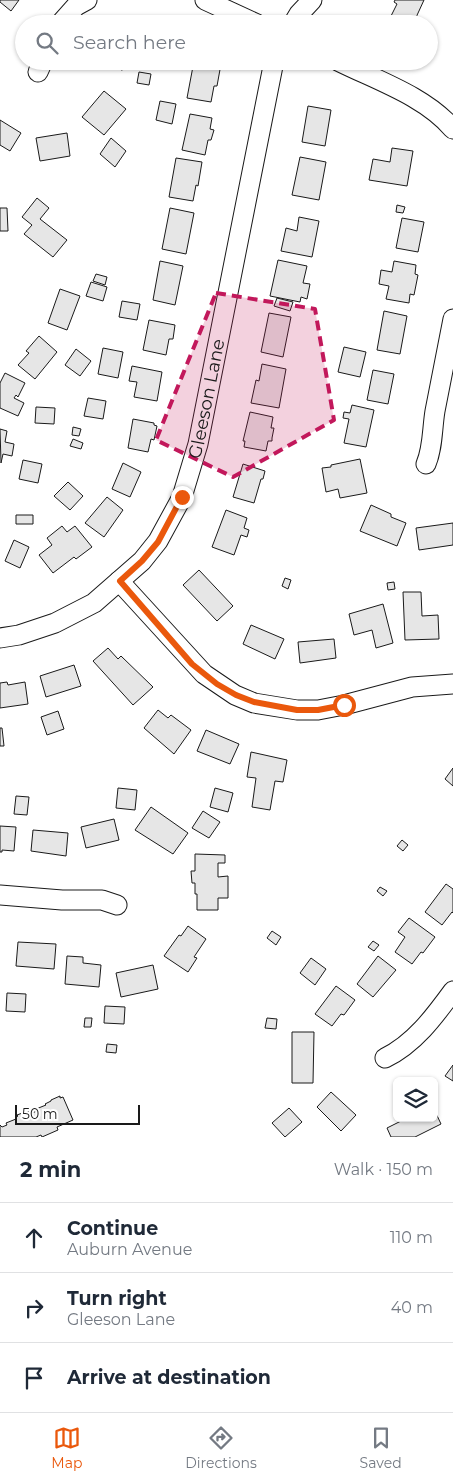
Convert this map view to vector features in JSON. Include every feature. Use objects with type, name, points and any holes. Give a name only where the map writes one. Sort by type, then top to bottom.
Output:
[{"type":"street","points":[[68,15],[76,6],[87,0]]},
{"type":"street","points":[[205,0],[238,15]]},
{"type":"street","points":[[298,15],[312,0]]},
{"type":"street","name":"Gleeson Lane","points":[[0,638],[19,635],[55,623],[94,603],[142,561],[158,542],[182,497],[198,444],[272,70]]},
{"type":"street","points":[[356,70],[423,103],[442,116],[453,129]]},
{"type":"street","points":[[426,464],[431,453],[430,446],[435,412],[453,319]]},
{"type":"street","points":[[120,581],[204,674],[229,691],[254,702],[297,710],[318,710],[412,687],[453,684]]},
{"type":"street","points":[[0,895],[62,900],[102,900],[117,905]]},
{"type":"street","points":[[385,1058],[416,1036],[453,991]]},
{"type":"highlighted area","points":[[216,293],[315,309],[334,420],[233,477],[156,440]]},
{"type":"building","points":[[0,0],[19,0],[11,11]]},
{"type":"building","points":[[395,0],[424,0],[417,15],[392,15],[397,4],[394,2]]},
{"type":"building","points":[[192,70],[220,70],[211,102],[187,98]]},
{"type":"building","points":[[139,72],[151,74],[149,85],[137,83]]},
{"type":"building","points":[[104,91],[126,109],[104,135],[82,117]]},
{"type":"building","points":[[160,101],[176,104],[172,124],[156,120]]},
{"type":"building","points":[[308,106],[331,110],[325,146],[302,142]]},
{"type":"building","points":[[190,114],[212,118],[210,129],[214,130],[211,140],[208,140],[205,155],[182,150]]},
{"type":"building","points":[[0,120],[21,133],[10,151],[0,145]]},
{"type":"building","points":[[67,133],[70,156],[40,161],[36,138]]},
{"type":"building","points":[[111,138],[126,151],[115,167],[100,154]]},
{"type":"building","points":[[392,148],[413,151],[407,186],[369,180],[373,159],[390,162]]},
{"type":"building","points":[[300,157],[326,162],[319,200],[292,195]]},
{"type":"building","points":[[176,158],[202,162],[193,201],[169,197]]},
{"type":"building","points":[[37,198],[49,208],[40,219],[67,240],[53,257],[24,234],[32,225],[22,217]]},
{"type":"building","points":[[397,205],[405,207],[403,213],[396,212]]},
{"type":"building","points":[[0,208],[7,208],[8,231],[0,231]]},
{"type":"building","points":[[170,208],[194,213],[186,254],[162,249]]},
{"type":"building","points":[[299,217],[319,221],[312,257],[281,251],[286,228],[297,231]]},
{"type":"building","points":[[402,218],[424,222],[418,252],[396,248]]},
{"type":"building","points":[[278,260],[307,266],[303,283],[310,284],[307,299],[301,297],[300,302],[270,296]]},
{"type":"building","points":[[160,261],[183,266],[175,305],[153,300]]},
{"type":"building","points":[[394,261],[416,265],[415,274],[418,275],[414,295],[410,294],[409,303],[386,299],[389,286],[379,284],[381,270],[392,272]]},
{"type":"building","points":[[96,274],[107,277],[105,285],[93,281]]},
{"type":"building","points":[[91,282],[107,287],[103,301],[86,296]]},
{"type":"building","points":[[60,289],[80,296],[67,330],[48,323]]},
{"type":"building","points":[[277,298],[293,302],[290,311],[274,306]]},
{"type":"building","points":[[122,301],[140,304],[137,320],[119,317]]},
{"type":"building","points":[[384,311],[407,316],[400,354],[377,350]]},
{"type":"building","points":[[269,313],[291,317],[283,357],[261,352]]},
{"type":"building","points":[[149,320],[175,325],[173,339],[169,339],[166,355],[143,350]]},
{"type":"building","points":[[39,336],[57,352],[35,379],[18,365],[29,353],[26,351]]},
{"type":"building","points":[[344,347],[366,352],[360,377],[338,372]]},
{"type":"building","points":[[103,348],[123,352],[118,378],[98,374]]},
{"type":"building","points":[[76,349],[91,361],[80,376],[65,365]]},
{"type":"building","points":[[262,364],[286,369],[279,408],[251,403],[256,380],[259,381]]},
{"type":"building","points":[[132,366],[162,372],[157,401],[134,397],[137,382],[129,381]]},
{"type":"building","points":[[373,370],[394,374],[388,404],[367,400]]},
{"type":"building","points":[[5,373],[25,383],[18,397],[16,395],[14,398],[24,403],[18,416],[0,408],[0,383]]},
{"type":"building","points":[[88,398],[106,401],[103,419],[84,416]]},
{"type":"building","points":[[352,405],[374,410],[366,447],[344,443],[349,419],[343,418],[344,412],[350,413]]},
{"type":"building","points":[[36,407],[55,408],[54,424],[35,423]]},
{"type":"building","points":[[250,412],[273,417],[271,428],[274,428],[272,441],[268,441],[266,451],[244,447],[245,441],[243,441]]},
{"type":"building","points":[[133,419],[154,423],[157,426],[154,440],[151,439],[148,452],[128,448]]},
{"type":"building","points":[[73,427],[81,429],[79,436],[72,435]]},
{"type":"building","points":[[0,429],[7,431],[5,442],[14,444],[12,456],[3,454],[1,463]]},
{"type":"building","points":[[73,439],[83,443],[81,449],[70,446]]},
{"type":"building","points":[[360,459],[367,493],[340,498],[338,489],[326,492],[322,468]]},
{"type":"building","points":[[23,460],[42,464],[38,483],[19,479]]},
{"type":"building","points":[[123,463],[141,472],[130,497],[112,489]]},
{"type":"building","points":[[243,464],[265,471],[254,503],[233,497]]},
{"type":"building","points":[[68,482],[83,496],[70,510],[54,496]]},
{"type":"building","points":[[107,497],[123,510],[104,537],[85,523]]},
{"type":"building","points":[[371,505],[391,514],[391,517],[406,523],[397,546],[360,531]]},
{"type":"building","points":[[226,510],[247,518],[244,528],[249,530],[247,537],[241,535],[234,555],[212,547]]},
{"type":"building","points":[[16,515],[33,515],[33,524],[16,524]]},
{"type":"building","points":[[453,523],[453,545],[419,550],[416,528]]},
{"type":"building","points":[[62,526],[67,532],[75,526],[92,547],[76,559],[74,557],[53,573],[39,555],[52,545],[47,538]]},
{"type":"building","points":[[14,540],[29,547],[20,568],[5,561]]},
{"type":"building","points":[[199,570],[233,606],[217,621],[183,585]]},
{"type":"building","points":[[285,578],[291,580],[288,589],[282,586]]},
{"type":"building","points":[[394,582],[395,589],[388,590],[387,583]]},
{"type":"building","points":[[403,592],[421,592],[422,616],[438,615],[439,639],[405,640]]},
{"type":"building","points":[[383,604],[393,643],[376,648],[372,630],[354,635],[349,614]]},
{"type":"building","points":[[251,625],[284,639],[275,659],[243,644]]},
{"type":"building","points":[[334,639],[336,658],[300,663],[298,642]]},
{"type":"building","points":[[108,648],[118,659],[121,656],[153,687],[133,705],[93,661]]},
{"type":"building","points":[[74,665],[81,686],[46,697],[40,676]]},
{"type":"building","points":[[7,682],[8,685],[25,682],[28,704],[0,708],[0,683]]},
{"type":"building","points":[[158,710],[168,718],[171,715],[191,730],[174,754],[144,728]]},
{"type":"building","points":[[58,711],[64,729],[47,735],[41,717]]},
{"type":"building","points":[[0,728],[2,728],[4,746],[0,746]]},
{"type":"building","points":[[206,730],[239,744],[230,764],[197,751]]},
{"type":"building","points":[[251,752],[287,760],[283,782],[275,781],[270,810],[252,807],[256,778],[247,777]]},
{"type":"building","points":[[453,768],[453,786],[445,779]]},
{"type":"building","points":[[118,788],[137,790],[135,810],[116,808]]},
{"type":"building","points":[[215,788],[233,793],[228,812],[210,807]]},
{"type":"building","points":[[16,796],[29,797],[27,815],[14,814]]},
{"type":"building","points":[[151,807],[188,833],[173,854],[135,830]]},
{"type":"building","points":[[203,811],[220,822],[209,838],[192,828]]},
{"type":"building","points":[[114,819],[119,840],[86,848],[81,827]]},
{"type":"building","points":[[0,826],[16,827],[14,851],[2,850],[0,852]]},
{"type":"building","points":[[33,830],[68,833],[66,856],[31,851]]},
{"type":"building","points":[[402,840],[408,845],[403,851],[397,846]]},
{"type":"building","points":[[195,854],[225,855],[225,863],[218,863],[218,877],[228,876],[228,898],[218,898],[218,910],[197,910],[197,894],[195,894],[195,883],[192,883],[191,871],[195,871]]},
{"type":"building","points":[[446,884],[453,889],[453,913],[442,925],[425,912]]},
{"type":"building","points":[[380,887],[387,891],[383,896],[377,891]]},
{"type":"building","points":[[409,918],[435,937],[412,964],[395,952],[405,937],[398,932]]},
{"type":"building","points":[[188,926],[206,939],[194,957],[197,958],[188,972],[164,956]]},
{"type":"building","points":[[272,931],[281,937],[276,945],[267,938]]},
{"type":"building","points":[[373,941],[379,945],[374,951],[368,947]]},
{"type":"building","points":[[18,942],[56,944],[54,969],[16,966]]},
{"type":"building","points":[[67,956],[83,957],[83,963],[101,965],[99,987],[65,984]]},
{"type":"building","points":[[378,956],[396,970],[373,997],[357,984]]},
{"type":"building","points":[[311,958],[326,969],[315,985],[300,973]]},
{"type":"building","points":[[153,965],[158,989],[121,997],[116,973]]},
{"type":"building","points":[[336,986],[355,1000],[344,1015],[341,1014],[332,1026],[315,1014]]},
{"type":"building","points":[[7,993],[26,994],[25,1012],[6,1011]]},
{"type":"building","points":[[105,1006],[125,1007],[124,1024],[104,1023]]},
{"type":"building","points":[[85,1018],[92,1018],[91,1027],[84,1027]]},
{"type":"building","points":[[267,1018],[277,1019],[276,1029],[265,1028]]},
{"type":"building","points":[[292,1032],[314,1032],[313,1083],[292,1083]]},
{"type":"building","points":[[107,1044],[117,1045],[116,1053],[106,1052]]},
{"type":"building","points":[[453,1065],[453,1081],[445,1076]]},
{"type":"building","points":[[331,1092],[356,1115],[341,1131],[317,1107]]},
{"type":"building","points":[[60,1096],[60,1098],[63,1097],[73,1120],[57,1127],[58,1130],[42,1137],[41,1135],[36,1137],[0,1137],[0,1125],[2,1127],[7,1125],[6,1123],[16,1119],[17,1115],[31,1110],[32,1113],[37,1111],[36,1109]]},
{"type":"building","points":[[289,1108],[302,1122],[285,1137],[272,1123]]},
{"type":"building","points":[[438,1118],[441,1124],[415,1137],[391,1137],[387,1128],[399,1122],[438,1122]]},
{"type":"route","points":[[182,497],[158,542],[142,561],[120,581],[192,664],[217,684],[236,695],[275,708],[318,710],[344,705]]}]
